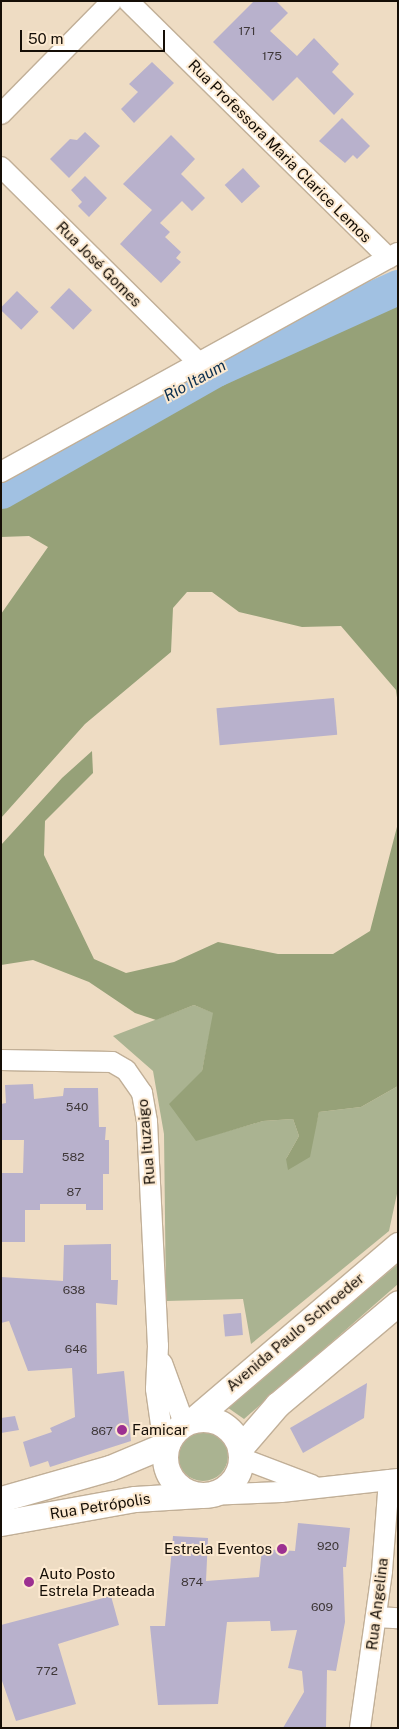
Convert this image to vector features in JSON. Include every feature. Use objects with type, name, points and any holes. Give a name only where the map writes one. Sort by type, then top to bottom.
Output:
[{"type":"main road","name":"Avenida Paulo Schroeder","points":[[178,1432],[398,1245]]},
{"type":"main road","points":[[241,1453],[234,1434],[223,1424],[203,1418],[178,1432],[165,1456],[171,1477],[188,1492],[204,1495],[223,1489],[235,1478],[241,1453],[276,1405],[398,1303]]},
{"type":"main road","name":"Rua Petrópolis","points":[[1,1499],[110,1468],[178,1432]]},
{"type":"main road","name":"Rua Petrópolis","points":[[1,1523],[135,1499],[204,1495]]},
{"type":"street","points":[[1,114],[112,1]]},
{"type":"street","name":"Rua Professora Maria Clarice Lemos","points":[[128,1],[393,256]]},
{"type":"street","name":"Rua José Gomes","points":[[1,167],[198,362]]},
{"type":"street","points":[[2,470],[393,256]]},
{"type":"street","name":"Rua Ituzaigo","points":[[1,1060],[112,1062],[135,1080],[142,1093],[147,1122],[158,1346],[178,1432]]},
{"type":"street","name":"Rua Petrópolis","points":[[241,1453],[280,1475],[324,1488]]},
{"type":"street","name":"Rua Petrópolis","points":[[204,1495],[324,1488],[393,1479]]},
{"type":"street","name":"Rua Angelina","points":[[360,1728],[393,1479]]},
{"type":"street","points":[[376,1617],[398,1618]]},
{"type":"green space","points":[[398,295],[398,705],[396,690],[341,626],[302,627],[239,612],[212,592],[187,592],[173,608],[171,652],[85,724],[1,818],[1,614],[48,547],[29,536],[1,537],[1,500],[190,393],[312,331]]},
{"type":"green space","points":[[92,751],[93,773],[45,821],[44,855],[94,959],[126,973],[174,962],[218,942],[278,954],[333,954],[370,931],[398,823],[398,1086],[361,1107],[319,1112],[310,1157],[288,1170],[286,1159],[299,1136],[293,1119],[263,1121],[196,1141],[169,1104],[202,1071],[213,1013],[194,1005],[156,1020],[135,1013],[89,982],[33,960],[1,965],[1,845],[62,778]]},
{"type":"green space","points":[[194,1005],[214,1013],[202,1071],[196,1140],[263,1121],[293,1119],[299,1136],[286,1159],[314,1132],[319,1112],[361,1107],[398,1086],[398,1189],[389,1231],[251,1344],[243,1299],[166,1301],[164,1134],[153,1071],[113,1036]]},
{"type":"green space","points":[[398,1264],[398,1284],[244,1419],[224,1405],[286,1358]]},
{"type":"green space","points":[[208,1431],[221,1438],[227,1446],[227,1466],[221,1474],[213,1480],[198,1481],[185,1474],[179,1466],[178,1451],[185,1438],[193,1432]]},
{"type":"building","points":[[254,1],[276,1],[288,13],[270,31],[297,56],[314,38],[339,64],[332,72],[354,94],[334,115],[297,77],[273,101],[213,42]]},
{"type":"building","points":[[152,62],[174,83],[134,123],[121,109],[138,92],[129,84]]},
{"type":"building","points":[[342,118],[370,146],[357,159],[353,155],[345,163],[319,141]]},
{"type":"building","points":[[85,132],[100,146],[69,178],[50,159],[70,139],[77,140]]},
{"type":"building","points":[[171,135],[195,159],[181,174],[205,198],[192,211],[182,201],[160,223],[170,232],[165,237],[181,252],[176,258],[181,262],[161,283],[120,244],[152,210],[123,184]]},
{"type":"building","points":[[243,168],[260,186],[242,203],[225,185]]},
{"type":"building","points":[[85,176],[107,198],[89,217],[78,206],[82,202],[71,190]]},
{"type":"building","points":[[69,288],[92,310],[73,330],[50,307]]},
{"type":"building","points":[[17,291],[39,312],[21,330],[1,310],[1,308]]},
{"type":"building","points":[[334,698],[337,735],[220,745],[216,708]]},
{"type":"building","points":[[33,1084],[34,1099],[63,1096],[64,1088],[98,1088],[99,1127],[106,1127],[105,1140],[109,1140],[109,1174],[103,1174],[103,1210],[86,1210],[86,1204],[40,1204],[40,1210],[25,1210],[25,1242],[1,1242],[1,1173],[23,1173],[24,1140],[1,1140],[1,1104],[6,1103],[5,1085]]},
{"type":"building","points":[[111,1244],[111,1280],[118,1280],[117,1305],[96,1303],[97,1374],[124,1371],[131,1441],[50,1467],[48,1461],[30,1467],[23,1442],[52,1432],[50,1428],[75,1417],[72,1368],[28,1371],[9,1321],[1,1323],[1,1277],[63,1281],[64,1245]]},
{"type":"building","points":[[241,1313],[243,1335],[225,1336],[223,1315]]},
{"type":"building","points":[[367,1383],[364,1418],[303,1453],[290,1428]]},
{"type":"building","points":[[15,1416],[19,1430],[1,1433],[1,1418]]},
{"type":"building","points":[[298,1523],[350,1528],[346,1567],[343,1567],[345,1622],[336,1671],[327,1670],[326,1728],[283,1728],[304,1692],[302,1671],[288,1668],[297,1630],[271,1631],[270,1621],[227,1622],[218,1704],[158,1705],[150,1626],[165,1626],[173,1536],[208,1538],[206,1581],[259,1577],[262,1549],[295,1551]]},
{"type":"building","points":[[111,1596],[119,1625],[58,1644],[76,1704],[16,1721],[1,1678],[1,1625]]},
{"type":"waterway","name":"Rio Itaum","points":[[1,491],[216,369],[398,287]]},
{"type":"place","name":"Famicar","points":[[122,1430]]},
{"type":"place","name":"Estrela Eventos","points":[[282,1549]]},
{"type":"place","name":"Auto Posto Estrela Prateada","points":[[29,1582]]}]
